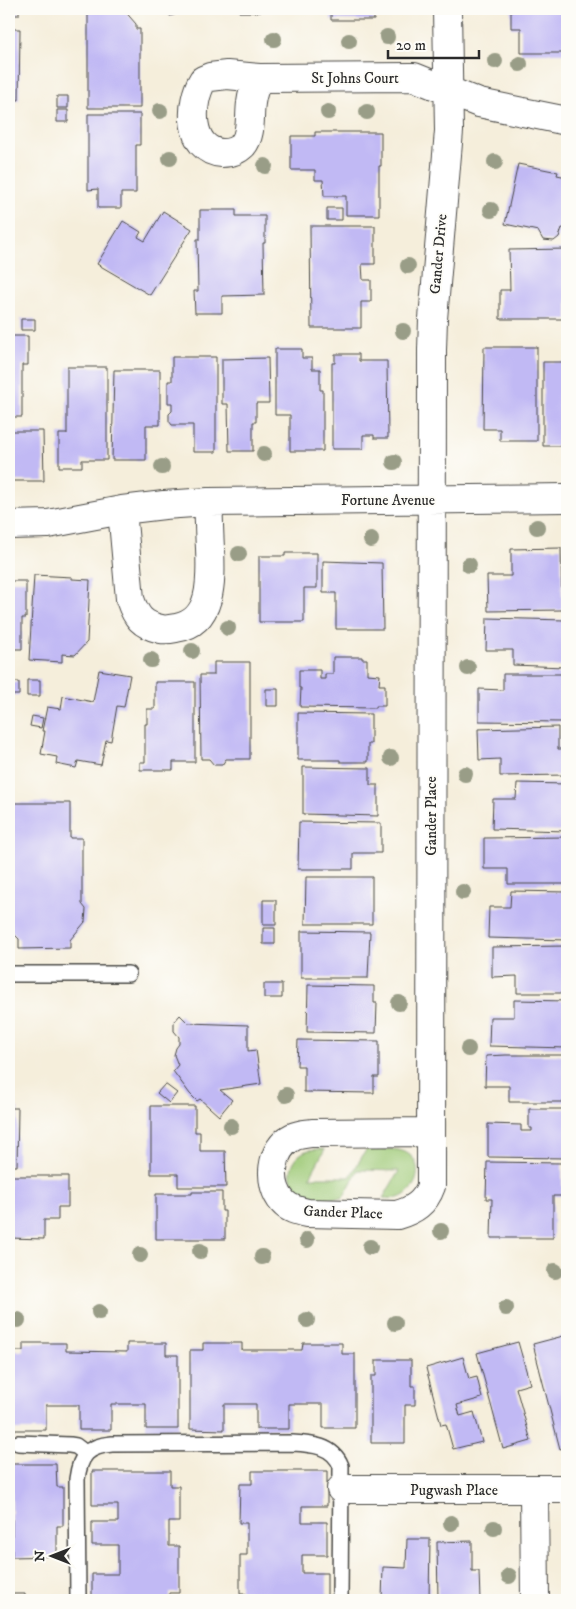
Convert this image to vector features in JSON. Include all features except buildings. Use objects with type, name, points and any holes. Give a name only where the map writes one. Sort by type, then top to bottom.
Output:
[{"type":"street","name":"Gander Drive","points":[[432,499],[433,319],[449,131],[448,9]]},
{"type":"street","name":"St Johns Court","points":[[259,78],[414,77],[479,102],[567,121]]},
{"type":"street","name":"Fortune Avenue","points":[[9,525],[56,523],[122,510],[208,502],[567,498]]},
{"type":"street","name":"Gander Place","points":[[430,1132],[312,1133],[294,1136],[284,1142],[277,1153],[274,1166],[276,1191],[284,1203],[295,1210],[307,1213],[398,1214],[410,1211],[424,1200],[431,1186],[432,499]]},
{"type":"street","points":[[122,510],[130,599],[138,617],[153,627],[164,630],[183,627],[197,618],[208,598],[210,571],[208,502]]},
{"type":"street","name":"Pugwash Place","points":[[341,1490],[567,1489]]},
{"type":"street","points":[[534,1490],[535,1600]]},
{"type":"lane","points":[[9,974],[128,974]]},
{"type":"lane","points":[[18,1444],[70,1445],[76,1446],[85,1453]]},
{"type":"lane","points":[[78,1600],[77,1479],[85,1453],[93,1448],[112,1444],[303,1444],[325,1448],[335,1455],[340,1466],[340,1600]]},
{"type":"green space","points":[[325,1149],[310,1177],[350,1177],[366,1150],[391,1149],[401,1150],[412,1157],[417,1169],[415,1183],[405,1195],[398,1198],[383,1198],[399,1171],[358,1170],[343,1198],[320,1199],[307,1197],[295,1188],[291,1174],[292,1167],[299,1155],[306,1151]]}]
